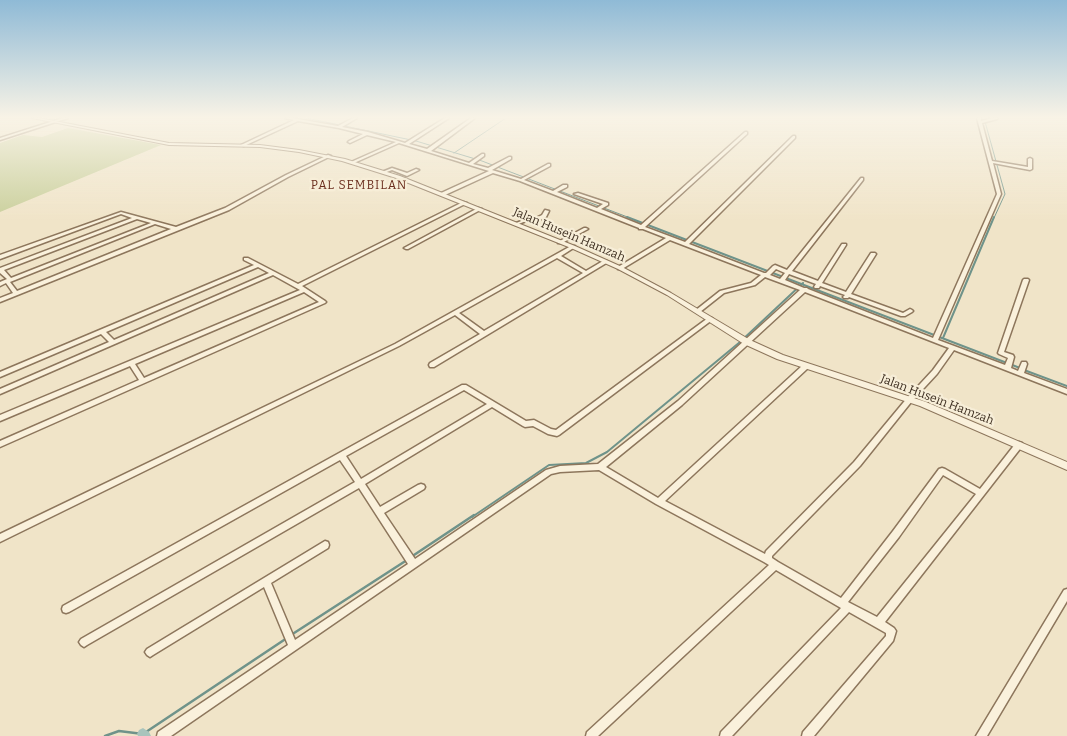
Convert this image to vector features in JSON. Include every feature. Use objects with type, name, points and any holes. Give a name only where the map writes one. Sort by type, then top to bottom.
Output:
[{"type":"street","name":"Jalan Husein Hamzah","points":[[308,152],[330,156],[384,172],[573,247],[620,268],[698,311],[745,340],[805,367],[910,399],[1067,466]]},
{"type":"street","points":[[353,162],[375,152]]},
{"type":"street","points":[[440,152],[491,170],[524,178],[598,210],[644,225],[669,238],[813,292],[844,300],[895,318],[937,336],[952,348],[1007,368],[1022,369],[1067,392]]},
{"type":"street","points":[[644,225],[725,152]]},
{"type":"street","points":[[687,244],[779,152]]},
{"type":"street","points":[[937,336],[999,194],[995,162],[991,152]]},
{"type":"street","points":[[471,162],[483,155]]},
{"type":"street","points":[[0,300],[226,209],[287,176],[330,156]]},
{"type":"street","points":[[443,194],[491,170],[510,158]]},
{"type":"street","points":[[995,162],[1030,169],[1030,159]]},
{"type":"street","points":[[524,178],[549,165]]},
{"type":"street","points":[[384,172],[391,169],[407,175],[417,170]]},
{"type":"street","points":[[782,280],[862,179]]},
{"type":"street","points":[[554,192],[563,187]]},
{"type":"street","points":[[576,194],[605,205],[598,210]]},
{"type":"street","points":[[298,286],[465,203]]},
{"type":"street","points":[[406,248],[480,209]]},
{"type":"street","points":[[516,224],[526,220],[533,221],[544,216],[547,211]]},
{"type":"street","points":[[0,257],[119,214],[176,229]]},
{"type":"street","points":[[16,293],[9,280],[0,270],[136,218]]},
{"type":"street","points":[[0,284],[155,223]]},
{"type":"street","points":[[560,242],[586,229]]},
{"type":"street","points":[[620,268],[669,238]]},
{"type":"street","points":[[813,292],[844,245]]},
{"type":"street","points":[[0,538],[388,350],[573,247]]},
{"type":"street","points":[[844,300],[873,254]]},
{"type":"street","points":[[557,256],[586,272]]},
{"type":"street","points":[[0,444],[323,302],[298,286],[246,259]]},
{"type":"street","points":[[432,364],[605,262]]},
{"type":"street","points":[[0,375],[258,265]]},
{"type":"street","points":[[698,311],[722,292],[753,284],[773,268],[818,285],[844,300],[895,318],[905,315],[910,311]]},
{"type":"street","points":[[0,392],[273,273]]},
{"type":"street","points":[[1007,368],[1011,357],[1001,353],[1026,280]]},
{"type":"street","points":[[600,467],[680,403],[802,288]]},
{"type":"street","points":[[0,418],[305,290]]},
{"type":"street","points":[[455,313],[482,333]]},
{"type":"street","points":[[66,608],[464,387],[525,424],[534,423],[550,432],[557,433],[710,319]]},
{"type":"street","points":[[102,331],[113,342]]},
{"type":"street","points":[[767,559],[857,464],[910,399],[935,372],[952,348]]},
{"type":"street","points":[[132,363],[142,381]]},
{"type":"street","points":[[658,502],[805,367]]},
{"type":"street","points":[[84,642],[361,483],[492,404]]},
{"type":"street","points":[[878,622],[1019,445]]},
{"type":"street","points":[[342,456],[410,560]]},
{"type":"street","points":[[162,736],[291,642],[410,560],[549,472],[560,469],[600,467],[658,502],[767,559],[891,631],[890,638],[807,736]]},
{"type":"street","points":[[725,736],[845,605],[942,471],[981,493]]},
{"type":"street","points":[[380,512],[421,487]]},
{"type":"street","points":[[150,652],[325,545]]},
{"type":"street","points":[[591,736],[775,565]]},
{"type":"street","points":[[266,582],[291,642]]},
{"type":"street","points":[[981,736],[1067,593]]},
{"type":"green space","points":[[0,152],[143,152],[0,212]]},
{"type":"waterway","points":[[993,152],[1005,194],[994,218]]},
{"type":"waterway","points":[[454,153],[482,161],[630,218]]},
{"type":"waterway","points":[[627,217],[802,284]]},
{"type":"waterway","points":[[943,338],[994,217]]},
{"type":"waterway","points":[[472,517],[549,465],[586,463],[607,452],[740,342],[802,284]]},
{"type":"waterway","points":[[802,284],[1020,368]]},
{"type":"waterway","points":[[1024,370],[1067,386]]},
{"type":"waterway","points":[[411,557],[474,515]]},
{"type":"waterway","points":[[291,635],[407,560]]},
{"type":"waterway","points":[[105,736],[119,731],[143,734],[287,638]]},
{"type":"district","name":"PAL SEMBILAN","points":[[359,186]]}]
